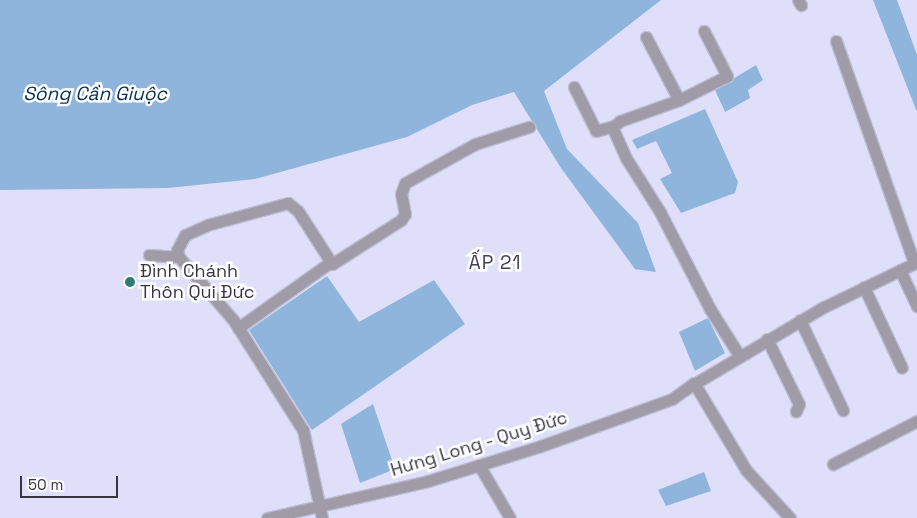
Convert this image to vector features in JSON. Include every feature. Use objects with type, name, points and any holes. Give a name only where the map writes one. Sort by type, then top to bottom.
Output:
[{"type":"street","points":[[574,87],[596,131],[614,126],[679,100],[727,76],[704,31]]},
{"type":"street","points":[[646,37],[679,100]]},
{"type":"street","points":[[836,41],[916,262]]},
{"type":"street","points":[[614,126],[626,158],[660,212],[710,309],[740,355]]},
{"type":"street","points":[[238,328],[329,263],[332,264],[401,220],[404,214],[400,194],[405,183],[475,144],[529,127]]},
{"type":"street","points":[[322,518],[303,430],[238,328],[178,257],[178,250],[185,235],[207,225],[288,203],[298,211],[329,263]]},
{"type":"street","points":[[149,255],[178,257]]},
{"type":"street","name":"Hưng Long - Quy Đức","points":[[267,518],[428,481],[672,399],[710,371],[800,320],[916,262]]},
{"type":"street","points":[[900,270],[917,306]]},
{"type":"street","points":[[864,287],[902,368]]},
{"type":"street","points":[[800,320],[844,410]]},
{"type":"street","points":[[767,339],[799,404],[796,411]]},
{"type":"street","points":[[689,386],[746,470],[790,518]]},
{"type":"street","points":[[833,464],[917,421]]},
{"type":"street","points":[[479,465],[510,518]]},
{"type":"water","name":"Sông Cần Giuộc","points":[[0,0],[661,0],[544,91],[567,149],[638,223],[656,272],[635,269],[561,168],[514,92],[472,105],[407,137],[255,179],[168,188],[0,190]]},
{"type":"water","points":[[873,0],[897,0],[917,55],[917,112]]},
{"type":"water","points":[[756,65],[763,80],[748,90],[750,98],[725,112],[715,90]]},
{"type":"water","points":[[705,109],[738,182],[735,193],[681,213],[660,179],[672,173],[656,141],[637,149],[632,140]]},
{"type":"water","points":[[327,276],[359,322],[434,280],[465,324],[312,430],[249,330]]},
{"type":"water","points":[[708,318],[725,353],[695,371],[679,332]]},
{"type":"water","points":[[373,404],[395,469],[360,483],[341,424]]},
{"type":"water","points":[[704,472],[711,491],[666,506],[658,490]]},
{"type":"place","name":"Đình Chánh Thôn Qui Đức","points":[[130,282]]},
{"type":"district","name":"ẤP 21","points":[[495,263]]}]
